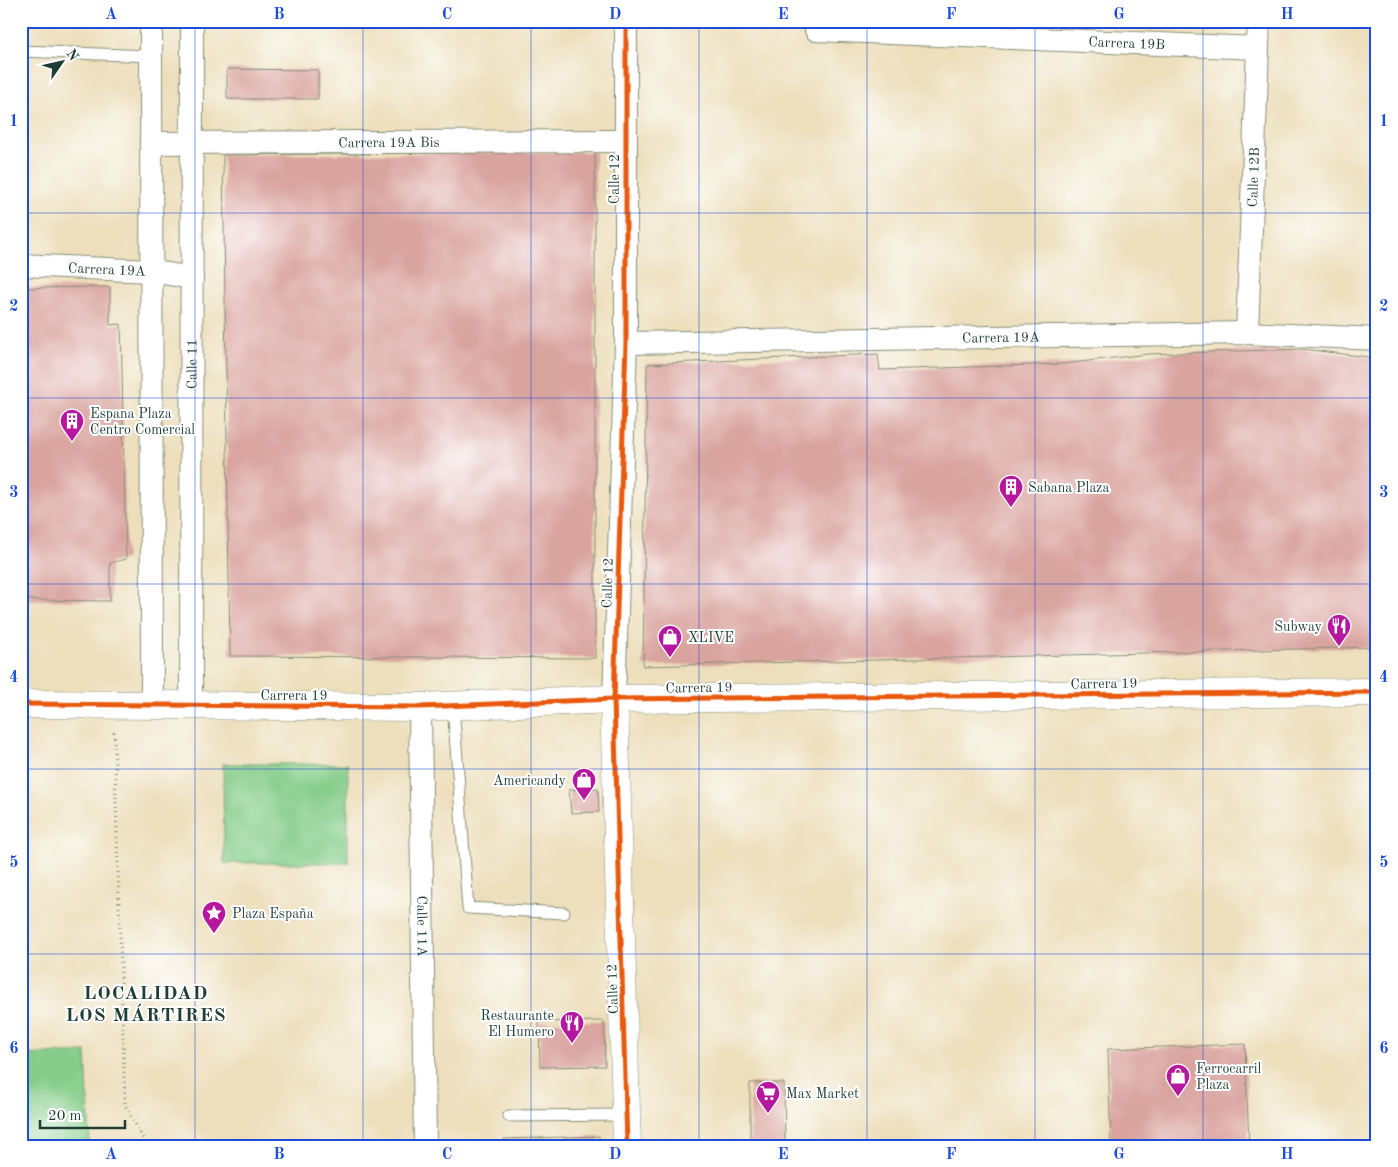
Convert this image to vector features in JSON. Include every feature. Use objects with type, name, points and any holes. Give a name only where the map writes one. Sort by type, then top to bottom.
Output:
[{"type":"street","points":[[151,21],[152,706]]},
{"type":"street","name":"Calle 11","points":[[191,706],[192,21]]},
{"type":"street","name":"Calle 12","points":[[626,21],[626,344],[614,699],[627,1146]]},
{"type":"street","name":"Calle 12B","points":[[1247,333],[1259,21]]},
{"type":"street","name":"Carrera 19B","points":[[816,25],[931,27],[1258,48]]},
{"type":"street","name":"Carrera 19A Bis","points":[[151,143],[626,141]]},
{"type":"street","name":"Carrera 19A","points":[[21,265],[151,271],[192,278]]},
{"type":"street","name":"Carrera 19A","points":[[626,344],[1247,333],[1377,339]]},
{"type":"street","name":"Carrera 19","points":[[21,704],[420,707],[614,699],[1377,692]]},
{"type":"street","name":"Calle 11A","points":[[420,707],[425,1146]]},
{"type":"lane","points":[[21,51],[151,56]]},
{"type":"lane","points":[[453,706],[468,908],[564,914]]},
{"type":"lane","points":[[509,1116],[626,1115]]},
{"type":"path","points":[[113,705],[125,1105],[147,1146]]},
{"type":"green space","points":[[223,764],[348,764],[348,863],[224,863]]},
{"type":"green space","points":[[86,1052],[90,1146],[21,1146],[21,1055]]},
{"type":"building","points":[[227,69],[318,70],[318,99],[227,99]]},
{"type":"building","points":[[595,152],[595,658],[230,656],[223,155]]},
{"type":"building","name":"Espana Plaza Centro Comercial","points":[[110,287],[110,325],[121,324],[126,559],[110,563],[110,601],[28,600],[21,584],[21,288]]},
{"type":"building","name":"Sabana Plaza","points":[[1302,349],[1377,358],[1377,647],[643,666],[647,364],[878,354],[880,370],[1063,364],[1148,354]]},
{"type":"building","name":"Americandy","points":[[598,788],[599,812],[571,813],[569,790]]},
{"type":"building","name":"Restaurante El Humero","points":[[604,1021],[605,1066],[540,1067],[539,1022]]},
{"type":"building","name":"Ferrocarril Plaza","points":[[1245,1044],[1249,1146],[1111,1146],[1108,1049]]},
{"type":"building","name":"Max Market","points":[[750,1083],[784,1083],[785,1146],[750,1146]]},
{"type":"building","points":[[599,1136],[599,1146],[504,1146],[504,1139]]},
{"type":"cycle path","points":[[626,21],[626,343],[614,699],[627,1146]]},
{"type":"cycle path","points":[[21,704],[420,707],[614,699],[1377,692]]},
{"type":"place","name":"Espana Plaza Centro Comercial","points":[[72,442]]},
{"type":"place","name":"Sabana Plaza","points":[[1011,508]]},
{"type":"place","name":"Subway","points":[[1339,647]]},
{"type":"place","name":"XLIVE","points":[[670,658]]},
{"type":"place","name":"Americandy","points":[[584,801]]},
{"type":"place","name":"Plaza España","points":[[214,934]]},
{"type":"place","name":"Restaurante El Humero","points":[[572,1044]]},
{"type":"place","name":"Ferrocarril Plaza","points":[[1178,1097]]},
{"type":"place","name":"Max Market","points":[[768,1114]]},
{"type":"district","name":"LOCALIDAD LOS MÁRTIRES","points":[[146,1003]]}]
